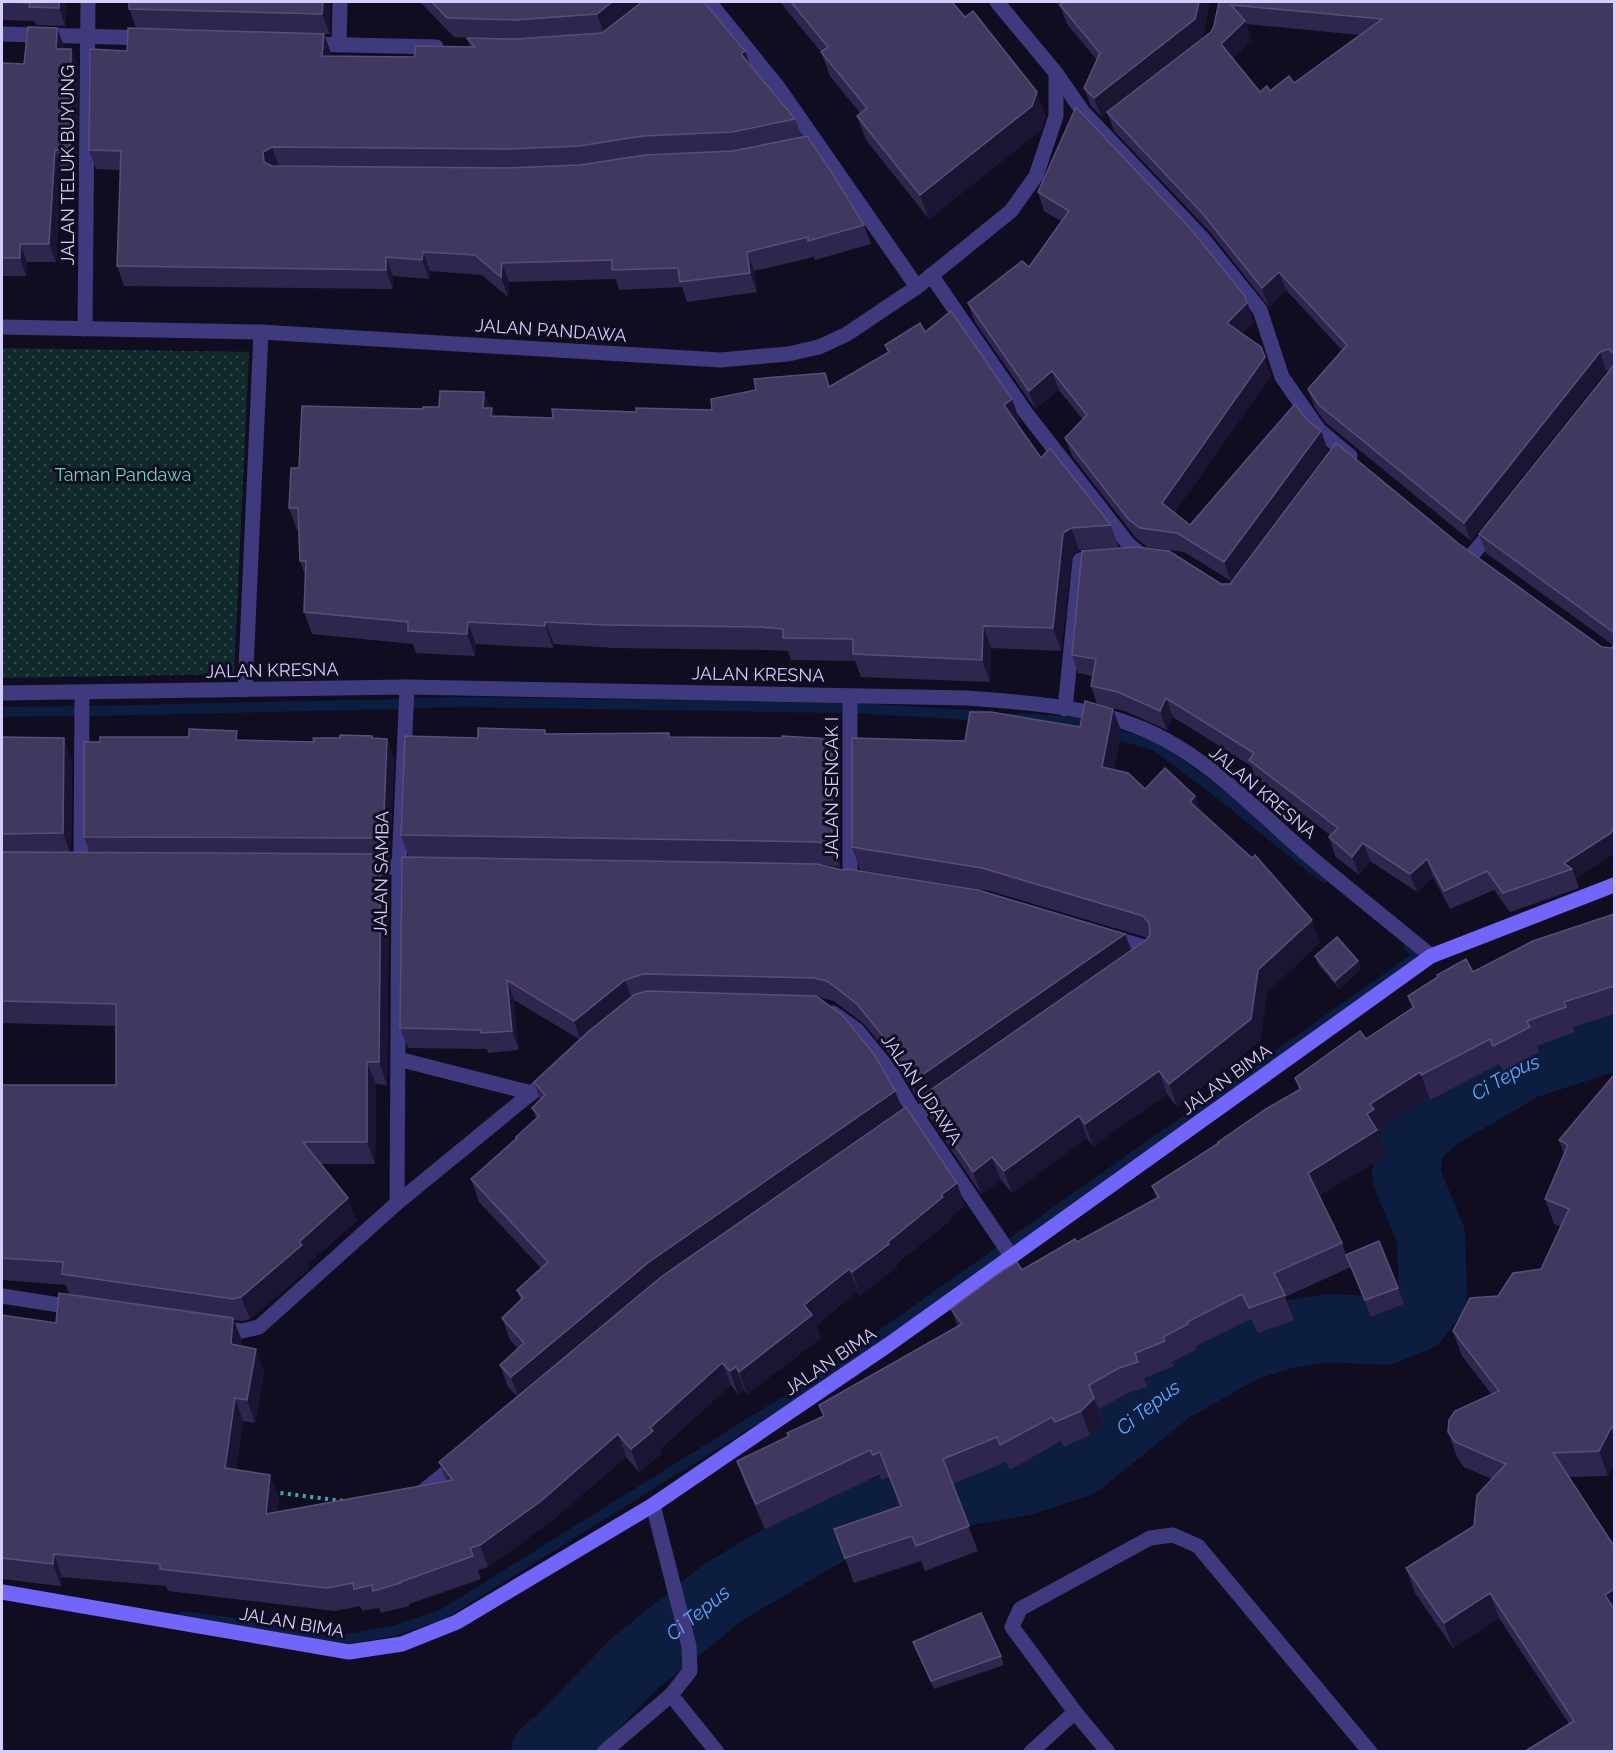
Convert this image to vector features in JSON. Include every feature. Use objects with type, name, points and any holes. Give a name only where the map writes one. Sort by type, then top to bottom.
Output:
[{"type":"street","name":"JALAN TELUK BUYUNG","points":[[85,329],[88,2]]},
{"type":"street","points":[[339,45],[340,2]]},
{"type":"street","points":[[709,2],[778,87],[813,146],[917,287]]},
{"type":"street","points":[[997,2],[1056,73],[1083,112],[1203,239],[1260,310],[1282,377],[1338,453],[1359,462]]},
{"type":"street","points":[[2,34],[159,39]]},
{"type":"street","points":[[291,44],[453,48]]},
{"type":"street","name":"JALAN PANDAWA","points":[[2,327],[261,332],[720,360],[788,354],[819,347],[866,323],[917,287],[1011,211],[1036,176],[1056,116],[1056,73]]},
{"type":"street","points":[[1099,130],[1115,118]]},
{"type":"street","points":[[931,275],[1043,435],[1129,545],[1149,557],[1080,560],[1065,709]]},
{"type":"street","points":[[244,690],[261,332]]},
{"type":"street","points":[[1473,555],[1501,519]]},
{"type":"street","name":"JALAN KRESNA","points":[[2,693],[407,687],[967,698],[1030,703],[1065,709],[1132,724],[1164,739],[1213,772],[1308,855],[1431,956]]},
{"type":"street","name":"JALAN SAMBA","points":[[397,1203],[399,867],[407,687]]},
{"type":"street","points":[[81,864],[82,692]]},
{"type":"street","name":"JALAN SENCAK I","points":[[833,876],[856,880],[850,696]]},
{"type":"street","points":[[352,867],[434,868]]},
{"type":"street","name":"JALAN BIMA","points":[[2,1592],[349,1652],[402,1644],[457,1622],[653,1505],[888,1346],[1431,956],[1614,885]]},
{"type":"street","points":[[1090,931],[1148,948],[1149,954],[1139,961]]},
{"type":"street","name":"JALAN UDAWA","points":[[819,1007],[828,1009],[857,1030],[890,1071],[916,1115],[1012,1257]]},
{"type":"street","points":[[398,1059],[532,1093]]},
{"type":"street","points":[[203,1326],[242,1331],[259,1327],[397,1203],[566,1065]]},
{"type":"street","points":[[887,1135],[955,1088]]},
{"type":"street","points":[[2,1296],[96,1310]]},
{"type":"street","points":[[413,1500],[466,1455]]},
{"type":"street","points":[[604,1752],[671,1695],[690,1671],[689,1646],[653,1505]]},
{"type":"street","points":[[1108,1752],[1075,1712],[1012,1627],[1020,1609],[1150,1538],[1173,1535],[1198,1546],[1370,1752]]},
{"type":"street","points":[[671,1695],[717,1752]]},
{"type":"street","points":[[1031,1752],[1075,1712]]},
{"type":"path","points":[[268,1491],[349,1502]]},
{"type":"green space","name":"Taman Pandawa","points":[[2,348],[249,352],[234,674],[2,678]]},
{"type":"building","points":[[2,2],[59,2],[59,8],[29,7],[30,3]]},
{"type":"building","points":[[129,2],[323,2],[322,14],[129,9]]},
{"type":"building","points":[[432,2],[612,2],[597,14],[515,20],[447,18]]},
{"type":"building","points":[[642,2],[704,2],[745,51],[741,54],[795,119],[732,132],[643,136],[579,146],[509,149],[272,147],[263,152],[264,162],[272,166],[509,168],[580,165],[645,155],[733,151],[807,136],[864,225],[808,241],[808,237],[747,252],[750,273],[680,282],[678,268],[612,270],[612,260],[502,263],[501,277],[475,255],[423,252],[422,260],[386,257],[386,270],[117,266],[121,151],[89,150],[90,49],[127,51],[128,28],[324,34],[322,56],[414,57],[416,46],[475,47],[467,38],[516,39],[602,33]]},
{"type":"building","points":[[791,2],[952,2],[965,17],[973,11],[1037,92],[1032,106],[920,195],[857,116],[867,108],[821,52],[828,47]]},
{"type":"building","points":[[1065,2],[1199,2],[1195,19],[1094,98],[1084,88],[1100,53],[1060,5]]},
{"type":"building","points":[[1219,2],[1614,2],[1614,354],[1609,349],[1600,352],[1464,523],[1319,405],[1308,389],[1347,345],[1279,272],[1262,288],[1203,214],[1107,112],[1211,32]],"holes":[[[1231,5],[1382,19],[1294,83],[1289,76],[1270,91],[1267,86],[1260,92],[1221,44],[1245,21]]]},
{"type":"building","points":[[28,27],[57,28],[56,49],[71,49],[70,150],[55,150],[49,244],[20,244],[20,258],[2,258],[2,63],[24,64]]},
{"type":"building","points":[[1076,107],[1189,227],[1245,296],[1247,303],[1227,323],[1261,347],[1265,357],[1162,503],[1190,525],[1295,404],[1306,419],[1321,431],[1224,562],[1177,533],[1140,528],[1129,520],[1065,438],[1087,415],[1052,371],[1029,391],[968,303],[1022,261],[1029,267],[1069,211],[1038,192]]},
{"type":"building","points":[[951,311],[1012,399],[1004,405],[1041,458],[1050,448],[1111,525],[1071,528],[1063,533],[1053,628],[983,626],[982,660],[853,654],[853,639],[783,638],[783,629],[760,627],[545,622],[545,626],[468,622],[467,634],[408,631],[408,622],[304,612],[306,561],[300,561],[298,508],[289,508],[291,468],[299,468],[302,406],[423,409],[423,407],[439,407],[440,391],[484,392],[483,408],[492,408],[491,416],[553,418],[552,409],[636,412],[636,408],[712,410],[711,399],[756,390],[754,379],[825,373],[829,387],[889,352],[885,345],[920,323],[925,332]]},
{"type":"building","points":[[1614,365],[1614,635],[1613,632],[1479,534]]},
{"type":"building","points":[[1336,443],[1459,544],[1602,647],[1612,648],[1614,644],[1614,825],[1611,833],[1564,863],[1572,869],[1503,893],[1487,871],[1444,891],[1427,859],[1410,874],[1363,843],[1352,857],[1329,837],[1338,828],[1249,760],[1254,753],[1166,698],[1160,711],[1118,692],[1091,686],[1096,659],[1072,655],[1082,551],[1136,547],[1169,551],[1221,584],[1230,584]]},
{"type":"building","points":[[1085,701],[1113,709],[1102,767],[1128,773],[1145,789],[1165,768],[1195,796],[1190,802],[1252,858],[1255,855],[1312,920],[1258,970],[1251,1019],[1169,1084],[1159,1071],[1085,1124],[1079,1116],[1004,1171],[992,1157],[973,1172],[922,1096],[1146,940],[1150,935],[1149,923],[1143,916],[982,868],[852,847],[852,738],[965,741],[970,712],[991,712],[1080,727]]},
{"type":"building","points":[[478,728],[545,730],[545,734],[669,733],[669,737],[782,738],[782,736],[832,739],[832,844],[401,835],[405,736],[478,738]]},
{"type":"building","points":[[189,729],[237,731],[236,740],[314,742],[313,738],[340,738],[340,735],[387,739],[383,838],[84,837],[84,742],[100,742],[100,737],[189,737]]},
{"type":"building","points":[[2,737],[64,738],[63,833],[2,834]]},
{"type":"building","points":[[2,852],[381,854],[379,1062],[367,1062],[367,1142],[303,1142],[348,1198],[299,1242],[302,1245],[241,1297],[233,1299],[62,1274],[63,1262],[2,1258],[2,1085],[116,1085],[116,1004],[2,1001]]},
{"type":"building","points":[[402,857],[817,864],[842,870],[978,890],[1125,934],[912,1082],[890,1045],[857,1004],[827,981],[814,978],[643,974],[625,980],[574,1021],[507,980],[512,1031],[481,1033],[481,1030],[400,1028]]},
{"type":"building","points":[[1614,914],[1614,986],[1564,1002],[1566,1007],[1527,1021],[1530,1027],[1493,1046],[1490,1039],[1421,1075],[1420,1072],[1370,1104],[1374,1109],[1367,1114],[1377,1130],[1308,1173],[1342,1243],[1274,1273],[1285,1295],[1249,1308],[1242,1294],[1187,1322],[1188,1324],[1163,1337],[1165,1341],[1135,1353],[1138,1362],[1119,1368],[1089,1385],[1094,1398],[1081,1411],[1055,1422],[1052,1417],[1000,1445],[997,1437],[943,1459],[969,1526],[916,1546],[912,1536],[845,1558],[834,1529],[901,1506],[880,1452],[873,1455],[870,1450],[756,1504],[737,1461],[789,1436],[787,1433],[824,1416],[819,1405],[962,1324],[951,1309],[998,1274],[1017,1262],[1022,1270],[1075,1239],[1077,1242],[1159,1197],[1152,1186],[1219,1143],[1266,1109],[1301,1089],[1295,1078],[1360,1031],[1366,1039],[1414,1007],[1408,996],[1438,977],[1437,975],[1466,959],[1473,972],[1533,941]]},
{"type":"building","points":[[1337,937],[1358,961],[1335,981],[1315,956]]},
{"type":"building","points":[[646,991],[816,996],[842,1015],[874,1054],[895,1091],[649,1262],[511,1377],[500,1365],[524,1343],[502,1318],[523,1298],[517,1290],[548,1262],[471,1179],[539,1116],[532,1108],[545,1095],[534,1082],[589,1031],[634,995]]},
{"type":"building","points":[[1614,1075],[1614,1427],[1611,1428],[1599,1451],[1553,1453],[1614,1546],[1614,1589],[1605,1595],[1614,1609],[1614,1752],[1524,1752],[1574,1721],[1490,1593],[1444,1623],[1406,1568],[1474,1526],[1477,1495],[1506,1464],[1455,1442],[1448,1432],[1449,1420],[1455,1411],[1499,1391],[1453,1331],[1470,1298],[1498,1296],[1513,1273],[1541,1269],[1569,1209],[1545,1199],[1568,1145],[1559,1140]]},
{"type":"building","points":[[906,1107],[957,1183],[888,1242],[889,1244],[852,1272],[849,1269],[804,1305],[812,1315],[739,1372],[736,1367],[730,1371],[722,1363],[650,1428],[653,1431],[631,1449],[618,1434],[541,1501],[480,1545],[470,1548],[473,1556],[373,1591],[372,1585],[354,1589],[353,1583],[327,1588],[160,1569],[160,1564],[54,1554],[53,1564],[2,1558],[2,1315],[56,1323],[59,1293],[233,1318],[231,1344],[256,1349],[247,1400],[235,1398],[225,1468],[270,1475],[266,1514],[453,1480],[439,1462],[661,1277]]},
{"type":"building","points":[[1379,1241],[1398,1288],[1365,1300],[1346,1255]]},
{"type":"building","points":[[981,1613],[1001,1656],[931,1681],[913,1642]]},
{"type":"waterway","points":[[409,703],[846,708]]},
{"type":"waterway","points":[[90,711],[404,704]]},
{"type":"waterway","points":[[856,708],[983,716]]},
{"type":"waterway","points":[[2,712],[72,711]]},
{"type":"waterway","points":[[1019,718],[1074,722],[1093,728]]},
{"type":"waterway","points":[[1108,732],[1156,746],[1324,878]]},
{"type":"waterway","points":[[183,1616],[349,1639],[393,1631],[443,1614],[806,1388],[1419,955],[1408,946]]},
{"type":"waterway","name":"Ci Tepus","points":[[545,1752],[560,1740],[635,1663],[725,1591],[834,1527],[920,1499],[1022,1482],[1079,1463],[1169,1390],[1245,1347],[1284,1335],[1328,1328],[1385,1331],[1416,1318],[1433,1295],[1431,1236],[1406,1175],[1411,1139],[1441,1114],[1523,1066],[1614,1036]]}]
